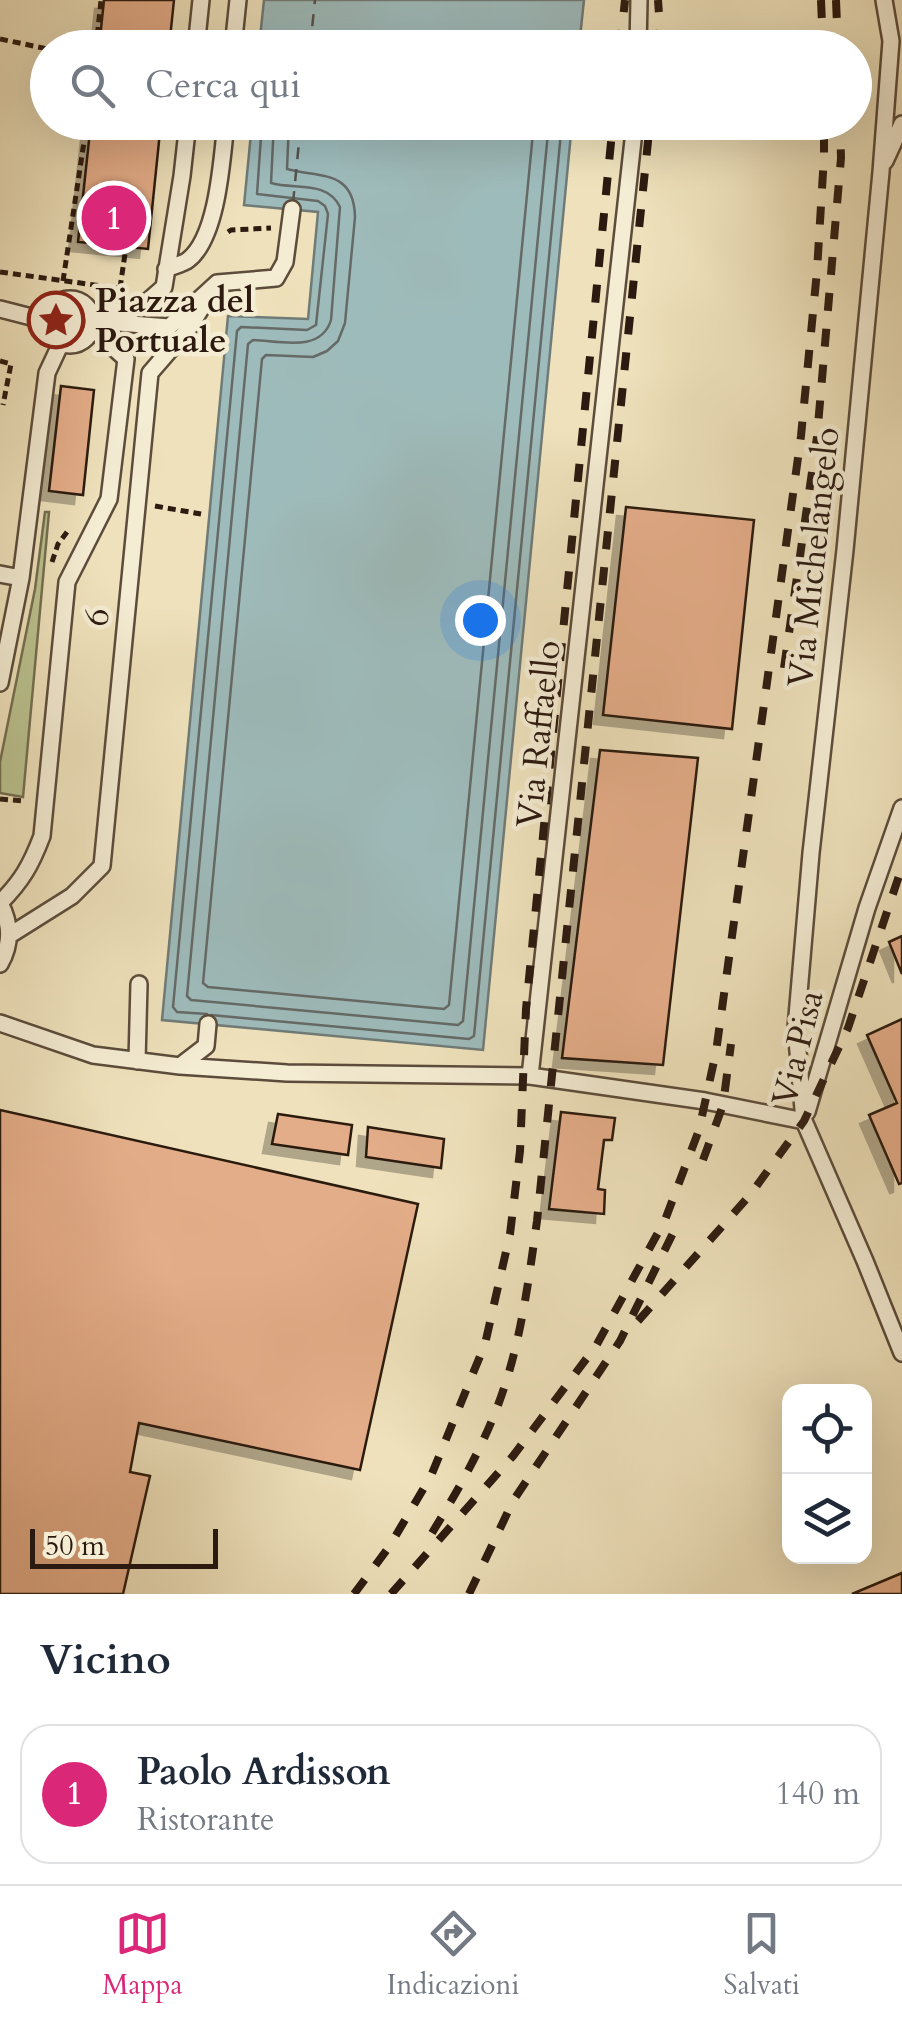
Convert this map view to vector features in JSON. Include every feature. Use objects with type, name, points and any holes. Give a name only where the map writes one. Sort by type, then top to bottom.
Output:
[{"type":"lane","points":[[198,30],[201,0]]},
{"type":"lane","points":[[236,30],[238,0]]},
{"type":"lane","points":[[638,30],[639,0]]},
{"type":"lane","name":"Via Michelangelo","points":[[804,1121],[796,1028],[881,172],[890,41],[884,0]]},
{"type":"lane","points":[[881,172],[902,124]]},
{"type":"lane","points":[[92,321],[134,310],[164,287],[186,140]]},
{"type":"lane","points":[[166,269],[188,260],[202,242],[218,190],[224,140]]},
{"type":"lane","name":"Via Raffaello","points":[[530,1076],[634,140]]},
{"type":"lane","points":[[92,321],[169,327],[217,283],[276,278],[285,262],[292,209]]},
{"type":"lane","name":"6","points":[[10,934],[72,896],[102,866],[150,374],[190,328],[217,283]]},
{"type":"lane","points":[[0,964],[10,934],[8,918],[0,903],[19,884],[42,836],[67,582],[110,499],[126,358],[92,321],[87,306],[71,298],[55,304],[47,321],[54,338],[71,345],[88,337],[92,321]]},
{"type":"lane","points":[[0,309],[47,321]]},
{"type":"lane","points":[[0,683],[21,578],[47,373],[62,343]]},
{"type":"lane","points":[[0,574],[21,578]]},
{"type":"lane","name":"Via Pisa","points":[[902,808],[804,1121],[902,1353]]},
{"type":"lane","points":[[137,1061],[138,984]]},
{"type":"lane","points":[[0,1023],[94,1056],[287,1073],[530,1076],[706,1101],[804,1121]]},
{"type":"lane","points":[[180,1066],[206,1046],[208,1024]]},
{"type":"path","points":[[98,30],[101,0]]},
{"type":"path","points":[[0,39],[30,45]]},
{"type":"path","points":[[63,282],[84,140]]},
{"type":"path","points":[[120,288],[126,247]]},
{"type":"path","points":[[0,272],[120,288],[128,296]]},
{"type":"path","points":[[0,362],[11,364],[3,406]]},
{"type":"path","points":[[0,799],[23,803]]},
{"type":"green space","points":[[45,512],[49,512],[23,797],[0,793],[0,762],[35,589]]},
{"type":"water","points":[[264,0],[584,0],[581,30],[261,30]]},
{"type":"water","points":[[250,140],[570,140],[483,1050],[162,1020],[228,316],[308,319],[318,212],[244,205]]},
{"type":"building","points":[[104,0],[174,0],[171,30],[101,30]]},
{"type":"building","points":[[89,140],[159,140],[148,249],[78,242]]},
{"type":"building","points":[[61,386],[94,390],[83,495],[49,491]]},
{"type":"building","points":[[626,507],[754,520],[732,729],[603,715]]},
{"type":"building","points":[[600,750],[698,758],[663,1065],[562,1058]]},
{"type":"building","points":[[902,936],[902,974],[889,942]]},
{"type":"building","points":[[902,1019],[899,1184],[869,1115],[897,1103],[867,1035]]},
{"type":"building","points":[[0,1110],[418,1204],[360,1470],[139,1423],[130,1472],[150,1476],[123,1594],[0,1594]]},
{"type":"building","points":[[561,1112],[615,1118],[612,1140],[604,1140],[598,1189],[605,1190],[604,1214],[549,1209]]},
{"type":"building","points":[[278,1114],[352,1125],[348,1155],[272,1144]]},
{"type":"building","points":[[368,1127],[444,1139],[441,1168],[366,1157]]},
{"type":"building","points":[[902,1573],[902,1594],[852,1594]]},
{"type":"ferry route","points":[[312,30],[315,0]]},
{"type":"ferry route","points":[[293,203],[299,140]]},
{"type":"railway","points":[[622,30],[625,0]]},
{"type":"railway","points":[[658,0],[660,30]]},
{"type":"railway","points":[[821,0],[822,30]]},
{"type":"railway","points":[[836,0],[837,30]]},
{"type":"railway","points":[[354,1594],[389,1547],[431,1476],[485,1344],[510,1234],[520,1151],[526,1009],[611,140]]},
{"type":"railway","points":[[432,1533],[490,1426],[516,1347],[528,1284],[648,140]]},
{"type":"railway","points":[[391,1594],[513,1456],[596,1346],[665,1220],[699,1130],[716,1052],[801,436],[817,271],[824,140]]},
{"type":"railway","points":[[784,668],[817,437],[840,140]]},
{"type":"railway","points":[[638,1321],[750,1195],[804,1121],[848,1028],[902,867]]},
{"type":"railway","points":[[703,1160],[723,1105],[731,1044]]},
{"type":"railway","points":[[469,1594],[513,1501],[620,1341],[675,1229]]},
{"type":"place","name":"Paolo Ardisson","points":[[114,218]]},
{"type":"place","name":"Piazza del Portuale","points":[[56,320]]}]
